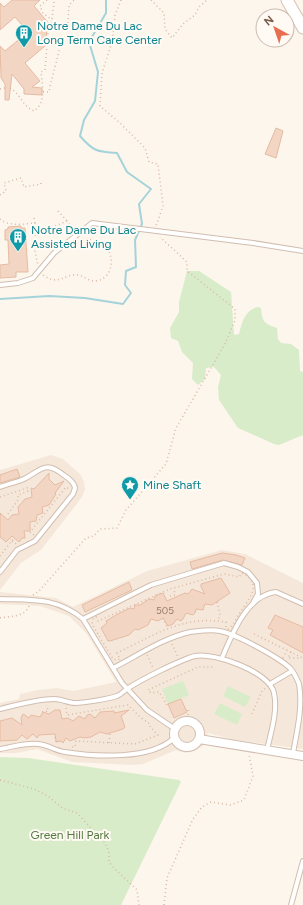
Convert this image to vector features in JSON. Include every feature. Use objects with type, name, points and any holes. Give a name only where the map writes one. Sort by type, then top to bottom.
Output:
[{"type":"main road","points":[[287,0],[303,28]]},
{"type":"street","points":[[184,721],[192,722],[198,727],[199,739],[193,746],[184,747],[176,742],[174,738],[175,729],[184,721]]},
{"type":"street","points":[[199,739],[293,753],[303,756]]},
{"type":"lane","points":[[0,284],[27,280],[39,271],[54,253],[92,223],[154,232],[253,243],[303,251]]},
{"type":"lane","points":[[0,487],[23,479],[42,467],[47,466],[56,468],[70,480],[75,488],[73,494],[35,541],[18,550],[0,572]]},
{"type":"lane","points":[[82,619],[151,585],[224,563],[248,572],[257,583],[258,594],[233,635],[222,658]]},
{"type":"lane","points":[[253,603],[263,595],[276,592],[303,604]]},
{"type":"lane","points":[[0,599],[43,600],[56,603],[74,612],[82,619],[127,689],[147,710],[175,729]]},
{"type":"lane","points":[[113,668],[173,638],[188,633],[213,631],[233,635],[276,658],[292,672],[299,684],[301,706],[300,722],[293,753]]},
{"type":"lane","points":[[0,709],[41,701],[64,700],[74,703],[117,696],[127,689],[197,656],[222,658],[256,674],[270,684],[274,694],[274,712],[267,750]]},
{"type":"lane","points":[[270,684],[292,672]]},
{"type":"lane","points":[[0,749],[40,744],[66,752],[132,754],[152,750],[170,742],[174,738]]},
{"type":"lane","points":[[291,905],[303,861]]},
{"type":"path","points":[[47,0],[40,6],[43,12],[52,20]]},
{"type":"path","points":[[10,88],[16,91],[23,103],[34,111],[39,108],[43,92],[41,72],[45,70],[48,32],[52,20],[54,2],[52,0]]},
{"type":"path","points":[[43,92],[49,92],[55,64],[60,55],[61,39],[67,36],[69,5],[74,0]]},
{"type":"path","points":[[0,618],[22,614],[27,610],[33,594],[38,592],[86,538],[94,536],[100,529],[117,528],[126,510],[166,464],[176,428],[197,388],[216,360],[235,320],[235,310],[187,271],[186,262],[154,232],[163,206],[158,164],[149,162],[144,148],[119,122],[100,106],[102,73],[112,42],[115,15],[122,0]]},
{"type":"path","points":[[151,0],[164,12],[165,29],[172,38],[183,24],[195,15],[198,7],[207,0]]},
{"type":"path","points":[[0,89],[5,88]]},
{"type":"path","points":[[0,195],[6,191],[4,183],[21,178],[24,186],[41,184],[40,181]]},
{"type":"path","points":[[34,218],[36,230],[35,252],[39,271],[55,281],[78,275],[95,281],[102,279],[108,273],[112,264],[111,253],[98,241],[84,240],[58,211]]},
{"type":"path","points":[[0,219],[10,224],[35,223]]},
{"type":"path","points":[[36,230],[46,230],[67,221]]},
{"type":"path","points":[[32,538],[34,536],[30,532],[66,487],[70,490]]},
{"type":"path","points":[[8,514],[18,500],[18,495],[28,491],[27,488]]},
{"type":"path","points":[[0,556],[14,538]]},
{"type":"path","points":[[12,541],[17,545],[21,545]]},
{"type":"path","points":[[231,574],[238,577],[240,574],[244,574],[253,586],[252,596],[230,628],[226,629],[226,622],[218,621],[192,621],[168,629],[118,654],[120,659],[117,660],[113,659],[92,622],[96,616],[98,621],[156,594],[174,588],[220,575],[231,574]]},
{"type":"path","points":[[170,596],[175,595],[174,588]]},
{"type":"path","points":[[217,602],[220,614],[218,621]]},
{"type":"path","points":[[162,618],[168,629]]},
{"type":"path","points":[[254,634],[302,658]]},
{"type":"path","points":[[174,648],[176,653]]},
{"type":"path","points":[[291,652],[288,658],[302,658]]},
{"type":"path","points":[[149,660],[152,665]]},
{"type":"path","points":[[148,690],[198,666],[214,667]]},
{"type":"path","points":[[144,681],[148,690],[151,692],[159,692],[168,705]]},
{"type":"path","points":[[252,714],[262,691],[270,684]]},
{"type":"path","points":[[41,701],[43,712],[48,711],[47,705],[54,704]]},
{"type":"path","points":[[65,707],[67,716],[128,705],[140,717],[150,724],[150,727],[158,735],[140,743],[76,741],[75,747],[68,746]]},
{"type":"path","points":[[188,710],[188,715]]},
{"type":"path","points":[[109,743],[110,733]]},
{"type":"path","points":[[55,737],[56,744],[62,746]]},
{"type":"path","points":[[164,905],[167,878],[193,819],[202,807],[211,802],[230,805],[244,800],[253,776],[249,754]]},
{"type":"path","points":[[0,780],[34,789],[48,796],[62,808],[77,813],[105,843],[109,852],[109,862],[137,890],[138,905]]},
{"type":"shaded area","points":[[51,455],[63,459],[80,474],[84,482],[85,489],[82,497],[41,550],[21,563],[0,590],[0,470]]},
{"type":"shaded area","points":[[222,550],[245,554],[303,583],[303,749],[234,740],[208,733],[203,746],[194,751],[186,753],[176,750],[143,764],[134,765],[72,762],[37,749],[16,753],[0,753],[0,703],[19,699],[20,694],[38,690],[57,688],[73,691],[116,682],[87,634],[69,616],[40,606],[0,604],[0,592],[56,598],[73,607],[147,571]]},
{"type":"green space","points":[[187,271],[199,271],[231,292],[234,335],[239,334],[247,314],[258,307],[261,308],[264,321],[277,328],[278,339],[281,343],[291,344],[299,350],[300,371],[303,372],[303,435],[279,445],[238,428],[219,400],[218,387],[221,375],[214,367],[206,368],[205,379],[198,385],[192,379],[193,363],[182,352],[178,341],[171,338],[170,328],[179,312],[179,302]]},
{"type":"green space","points":[[183,681],[189,695],[168,704],[162,689]]},
{"type":"green space","points":[[228,686],[251,697],[245,707],[223,696]]},
{"type":"green space","points":[[220,703],[242,714],[237,725],[214,714]]},
{"type":"green space","name":"Green Hill Park","points":[[0,757],[28,758],[179,780],[181,782],[121,905],[0,905]]},
{"type":"building","name":"Notre Dame Du Lac Long Term Care Center","points":[[12,0],[40,0],[34,6],[51,26],[47,30],[45,46],[25,63],[40,81],[32,87],[42,88],[42,95],[24,94],[24,89],[12,74],[9,100],[5,100],[5,84],[1,78],[0,46],[5,51],[28,32],[15,17],[0,30],[0,3],[4,7]]},
{"type":"building","points":[[276,128],[283,131],[276,158],[265,154]]},
{"type":"building","name":"Notre Dame Du Lac Assisted Living","points":[[21,226],[21,228],[25,228],[28,272],[16,272],[16,277],[0,278],[0,265],[9,264],[8,240],[5,240],[5,230],[8,229],[8,227]]},
{"type":"building","points":[[17,469],[20,477],[0,483],[0,475]]},
{"type":"building","points":[[49,473],[49,479],[55,485],[64,481],[55,493],[56,494],[49,505],[42,507],[43,513],[37,515],[36,521],[30,522],[30,531],[24,531],[25,538],[22,538],[19,542],[12,536],[6,542],[0,537],[0,513],[8,520],[12,515],[19,514],[18,507],[25,499],[32,497],[31,488],[34,489]]},
{"type":"building","points":[[222,553],[245,558],[242,565],[223,560],[192,569],[190,562]]},
{"type":"building","points":[[221,578],[230,593],[212,605],[205,604],[203,610],[196,609],[193,615],[186,613],[181,621],[177,619],[173,624],[168,626],[163,618],[158,621],[151,619],[148,625],[138,630],[135,629],[129,635],[110,641],[108,641],[101,628],[107,623],[106,621],[116,615],[130,608],[134,609],[135,605],[140,605],[149,599],[154,600],[155,596],[157,595],[163,593],[167,601],[185,593],[188,594],[192,589],[205,594],[201,584]]},
{"type":"building","points":[[129,582],[132,590],[85,612],[82,605]]},
{"type":"building","points":[[275,615],[303,627],[303,653],[270,635],[273,630],[268,628]]},
{"type":"building","points":[[181,699],[187,712],[174,718],[168,704]]},
{"type":"building","points":[[55,710],[60,710],[62,719],[68,718],[73,721],[79,716],[85,719],[87,715],[90,714],[95,718],[100,712],[114,711],[114,713],[129,710],[121,716],[125,727],[107,734],[100,732],[91,737],[80,737],[70,741],[66,738],[63,743],[61,741],[56,742],[55,734],[39,735],[37,738],[33,734],[27,739],[22,735],[17,740],[0,741],[0,721],[12,718],[22,725],[21,718],[23,714],[29,718],[31,715],[40,717],[43,712],[49,714]]},
{"type":"waterway","points":[[0,299],[49,296],[85,298],[123,304],[131,293],[125,285],[126,271],[136,267],[135,240],[142,224],[139,204],[151,189],[127,172],[117,153],[96,150],[88,145],[80,136],[84,120],[95,101],[98,72],[89,42],[106,13],[106,0]]},
{"type":"place","name":"Notre Dame Du Lac Long Term Care Center","points":[[24,48]]},
{"type":"place","name":"Notre Dame Du Lac Assisted Living","points":[[18,252]]},
{"type":"place","name":"Mine Shaft","points":[[130,500]]}]
